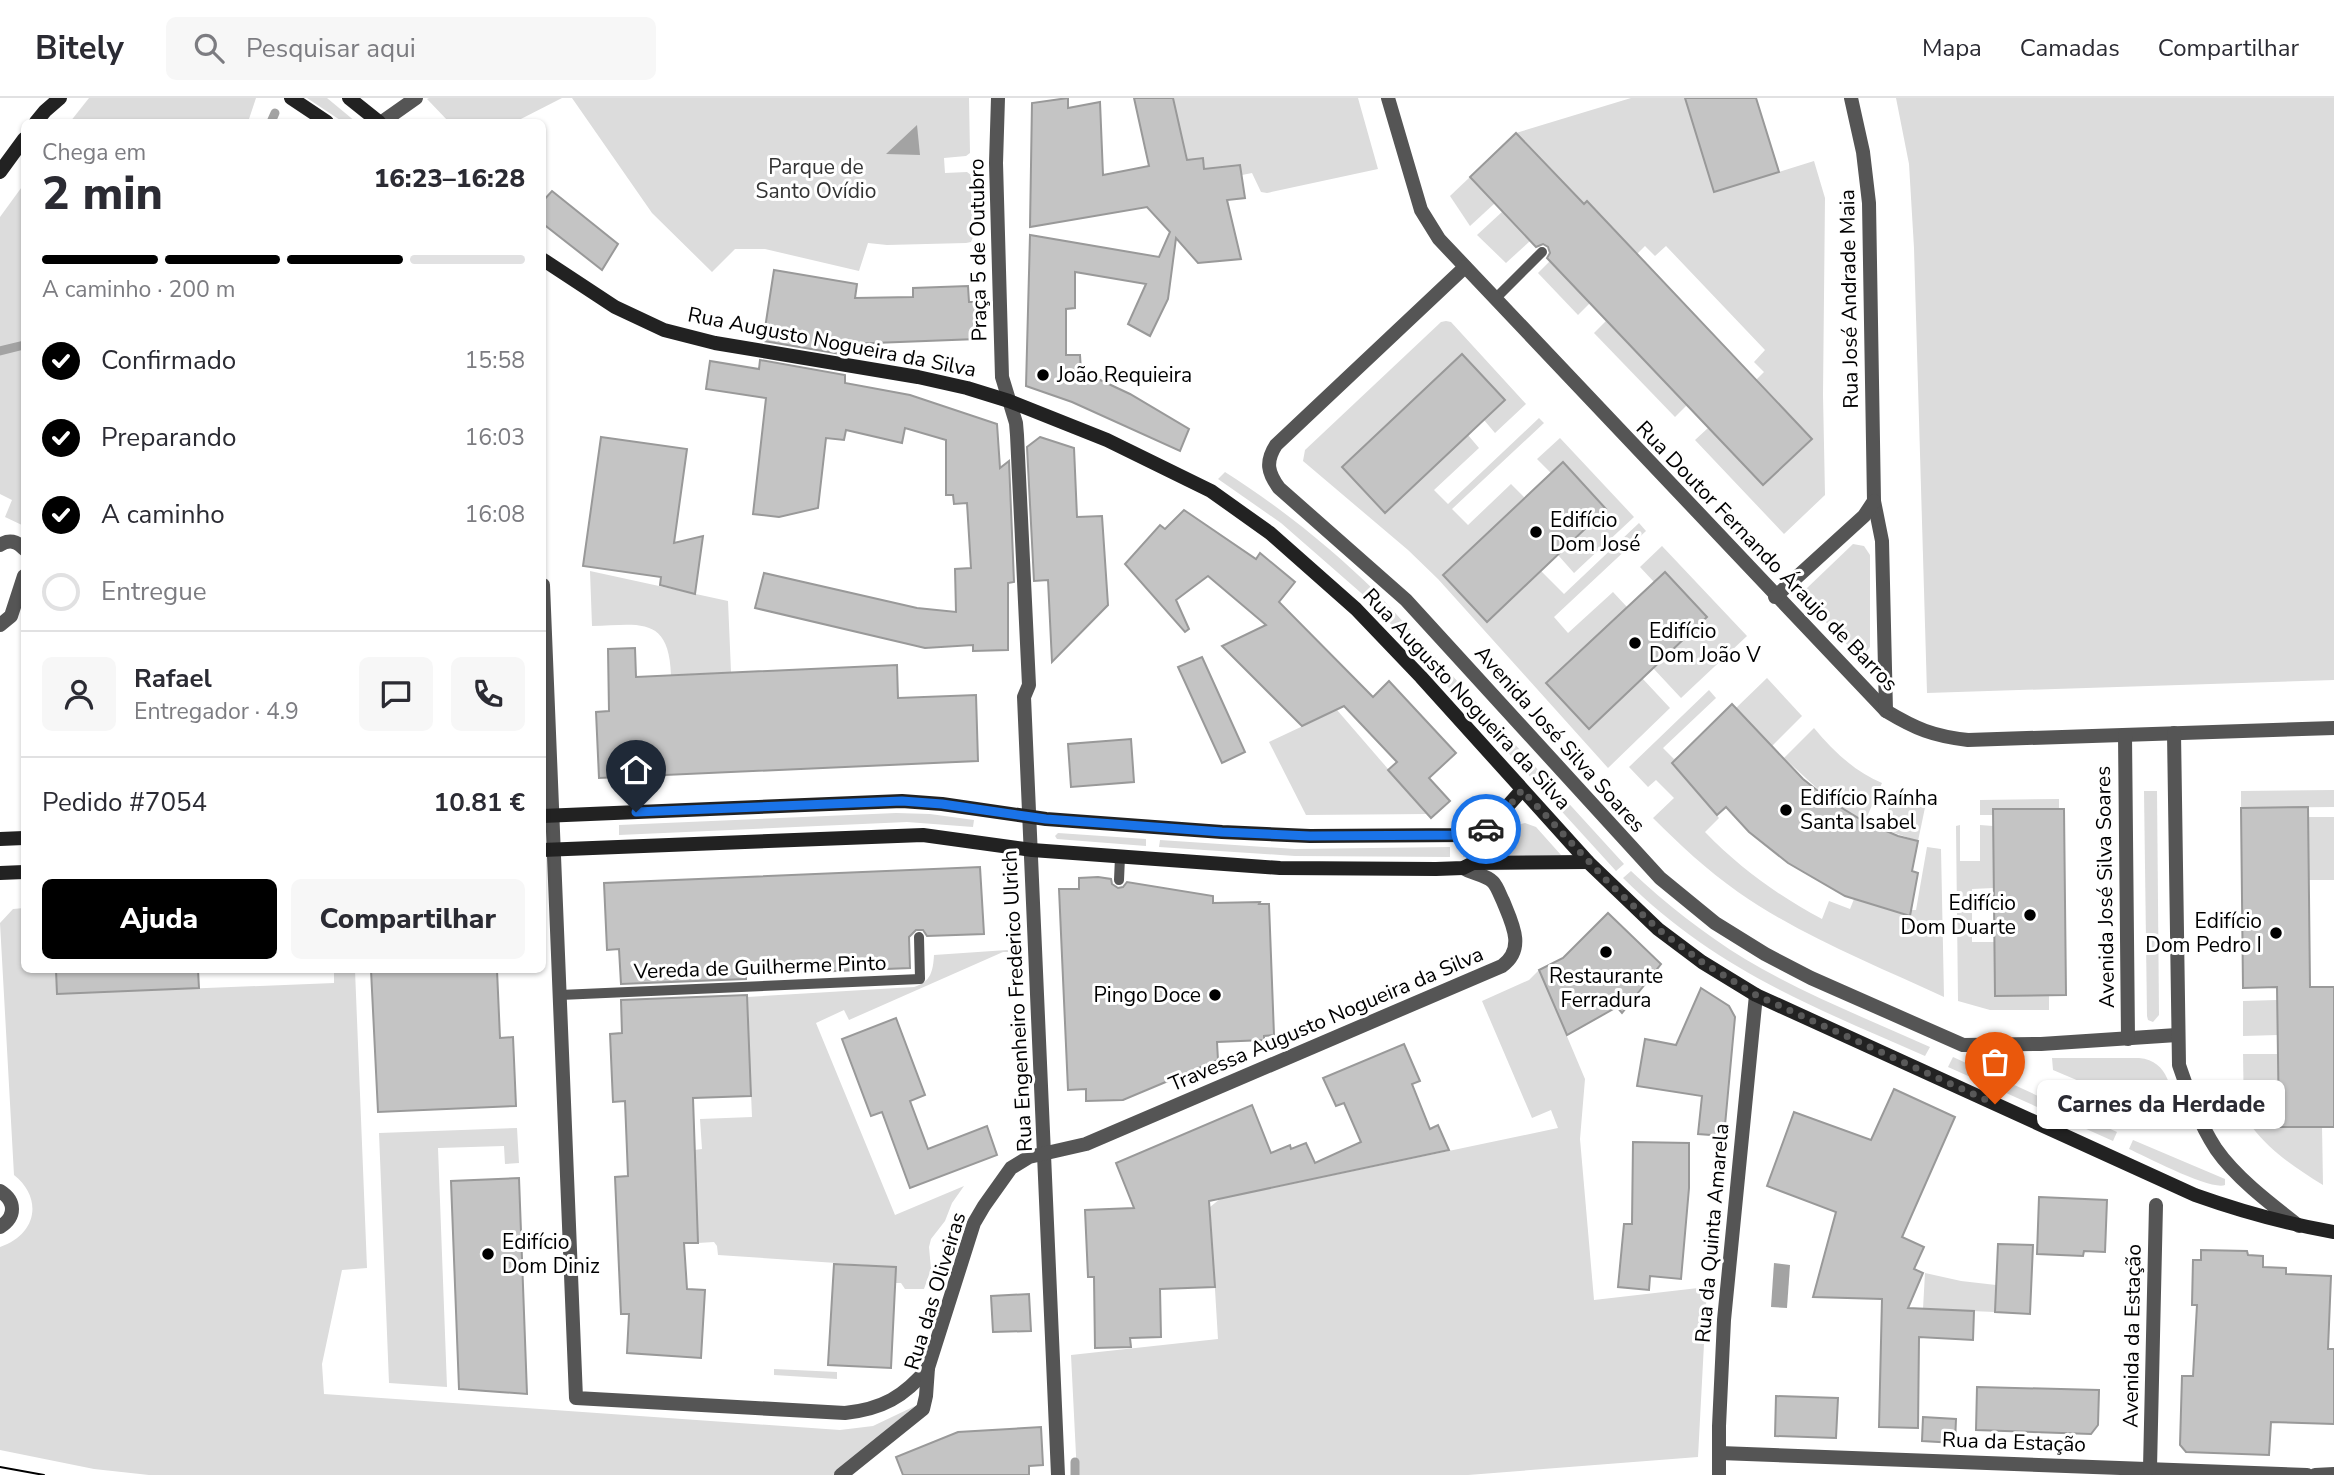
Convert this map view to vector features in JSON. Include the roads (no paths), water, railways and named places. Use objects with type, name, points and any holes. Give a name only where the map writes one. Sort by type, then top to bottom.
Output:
[{"type":"main road","points":[[44,110],[60,98]]},
{"type":"main road","points":[[291,98],[322,119]]},
{"type":"main road","points":[[349,98],[377,119]]},
{"type":"main road","points":[[0,172],[21,143]]},
{"type":"main road","name":"Rua Augusto Nogueira da Silva","points":[[546,262],[615,307],[664,330],[715,344],[918,377],[1009,401],[1107,440],[1188,478],[1242,511],[1356,609],[1588,862],[1658,929],[1702,962],[1756,995],[2195,1195],[2300,1226],[2333,1230]]},
{"type":"main road","points":[[547,816],[902,801],[1029,817],[1310,836],[1469,835],[1486,829],[1522,790]]},
{"type":"main road","points":[[548,850],[923,835],[1032,850],[1294,869],[1463,868],[1473,863],[1588,862]]},
{"type":"main road","points":[[0,839],[21,838]]},
{"type":"main road","points":[[0,873],[21,872]]},
{"type":"street","points":[[385,119],[416,98]]},
{"type":"street","name":"Praça 5 de Outubro","points":[[998,98],[996,163],[1002,377],[1009,401]]},
{"type":"street","name":"Rua Doutor Fernando Áraujo de Barros","points":[[1388,98],[1421,210],[1439,239],[1885,711],[1919,731],[1945,738],[1968,740],[2334,727]]},
{"type":"street","name":"Rua José Andrade Maia","points":[[1851,98],[1863,152],[1869,203],[1874,500],[1882,541],[1885,711]]},
{"type":"street","name":"Avenida José Silva Soares","points":[[1465,267],[1276,445],[1269,455],[1268,466],[1279,488],[1406,600],[1646,863],[1685,900],[1715,923],[1765,954],[1954,1042],[1982,1046],[2177,1035]]},
{"type":"street","name":"Rua Engenheiro Frederico Ulrich","points":[[1009,401],[1017,424],[1029,685],[1024,699],[1058,1475]]},
{"type":"street","points":[[1775,597],[1864,516],[1874,500]]},
{"type":"street","points":[[0,545],[9,541],[17,542],[21,546]]},
{"type":"street","points":[[0,625],[11,616],[21,585]]},
{"type":"street","points":[[2174,733],[2179,1065],[2194,1110],[2217,1150],[2262,1197],[2300,1226]]},
{"type":"street","name":"Avenida José Silva Soares","points":[[2125,735],[2128,1039]]},
{"type":"street","points":[[546,758],[548,850],[560,995],[576,1398],[845,1413],[866,1411],[891,1401],[912,1388],[928,1368]]},
{"type":"street","name":"Travessa Augusto Nogueira da Silva","points":[[1045,1153],[1086,1144],[1502,966],[1512,957],[1516,943],[1508,914],[1493,882],[1463,868]]},
{"type":"street","name":"Rua da Quinta Amarela","points":[[1719,1475],[1718,1426],[1724,1320],[1756,995]]},
{"type":"street","name":"Rua das Oliveiras","points":[[841,1475],[923,1409],[928,1368],[974,1223],[1012,1168],[1029,1157],[1045,1153]]},
{"type":"street","points":[[0,1191],[8,1196],[12,1213],[9,1221],[0,1227]]},
{"type":"street","name":"Avenida da Estação","points":[[2150,1468],[2156,1205]]},
{"type":"street","name":"Rua da Estação","points":[[1720,1453],[2307,1475]]},
{"type":"street","points":[[2315,1475],[2334,1474]]},
{"type":"lane","points":[[1495,299],[1542,252]]},
{"type":"lane","points":[[1119,880],[1120,857]]},
{"type":"lane","name":"Vereda de Guilherme Pinto","points":[[560,995],[920,979],[919,937]]},
{"type":"waterway","points":[[272,119],[275,113]]},
{"type":"waterway","points":[[0,351],[21,346]]},
{"type":"waterway","points":[[1075,1462],[1075,1475]]},
{"type":"tram line","points":[[0,1467],[44,1475]]},
{"type":"place","name":"João Requieira","points":[[1043,375]]},
{"type":"place","name":"Edifício Dom José","points":[[1536,532]]},
{"type":"place","name":"Edifício Dom João V","points":[[1635,643]]},
{"type":"place","name":"Edifício Raínha Santa Isabel","points":[[1786,810]]},
{"type":"place","name":"Edifício Dom Duarte","points":[[2030,915]]},
{"type":"place","name":"Edifício Dom Pedro I","points":[[2276,933]]},
{"type":"place","name":"Restaurante Ferradura","points":[[1606,952]]},
{"type":"place","name":"Pingo Doce","points":[[1215,995]]},
{"type":"place","name":"Carnes da Herdade","points":[[1995,1104]]},
{"type":"place","name":"Edifício Dom Diniz","points":[[488,1254]]},
{"type":"park label","name":"Parque de Santo Ovídio","points":[[816,179]]}]
